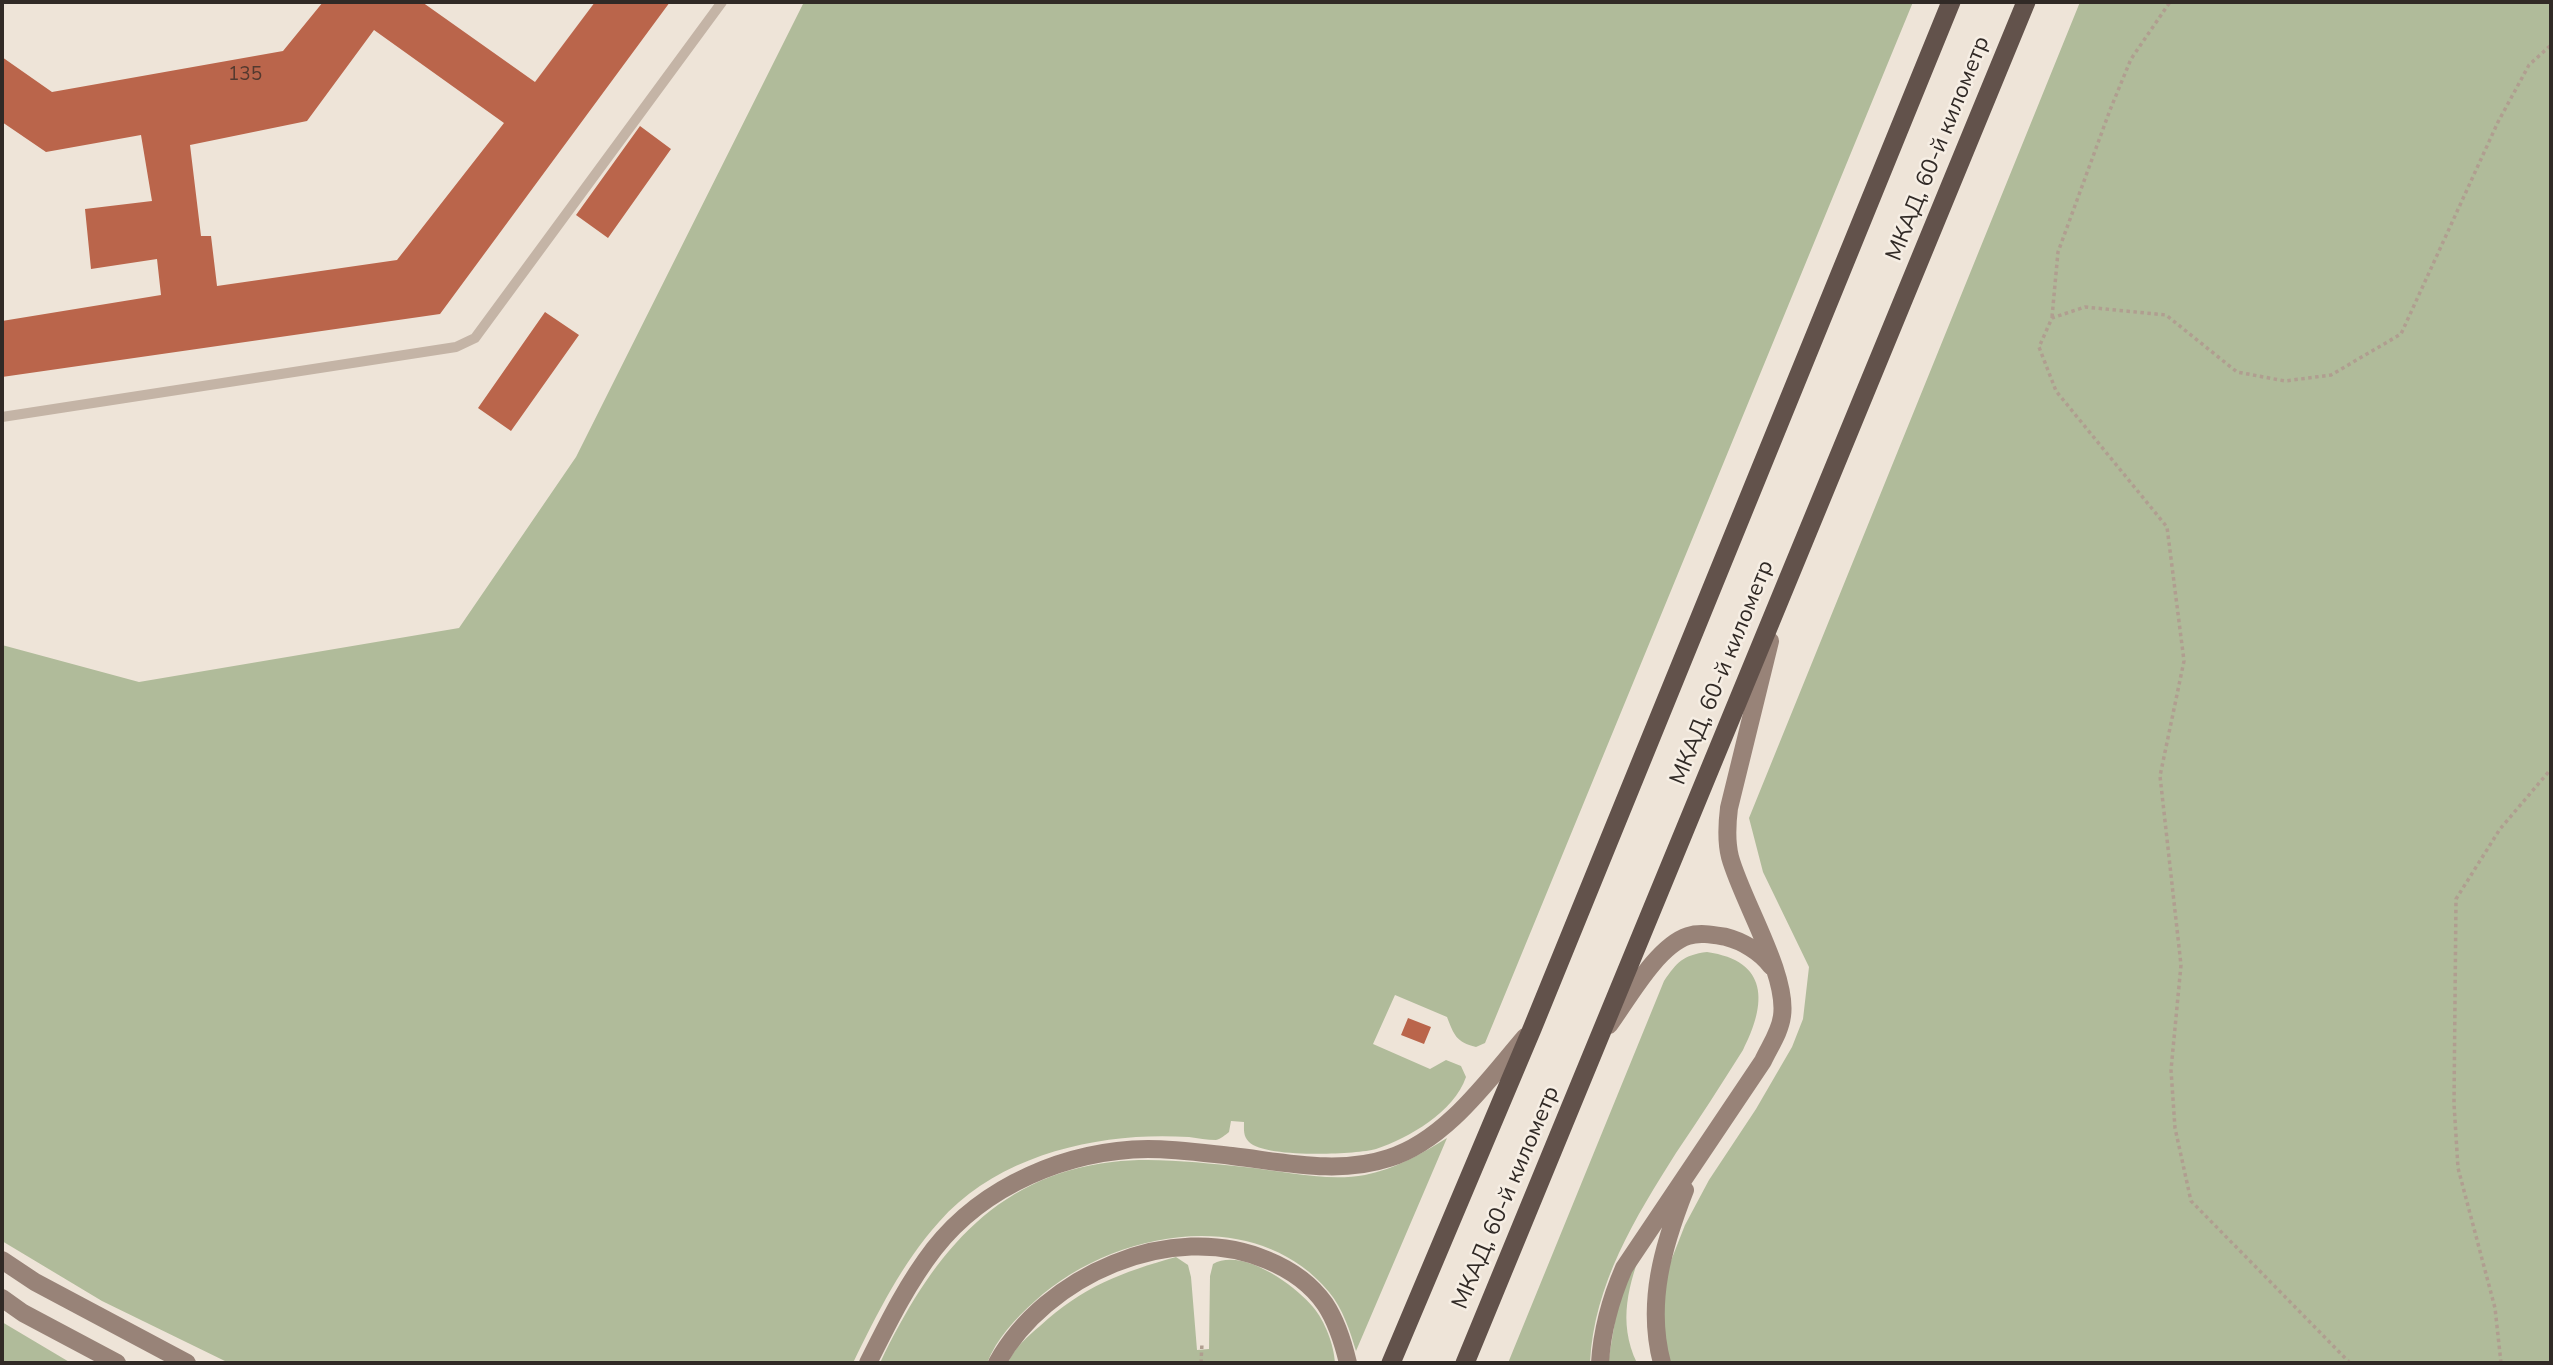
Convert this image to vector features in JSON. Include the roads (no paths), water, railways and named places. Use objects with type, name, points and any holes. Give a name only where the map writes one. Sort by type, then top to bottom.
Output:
[{"type":"highway","name":"МКАД, 60-й километр","points":[[1391,1363],[1532,1029],[1951,2]]},
{"type":"highway","name":"МКАД, 60-й километр","points":[[1465,1363],[2026,2]]},
{"type":"main road","points":[[1600,1363],[1614,1291],[1624,1268],[1763,1060],[1782,1017],[1783,997],[1777,976],[1739,884],[1730,854],[1727,831],[1729,808],[1778,605]]},
{"type":"main road","points":[[1601,1036],[1655,962],[1671,945],[1688,935],[1707,934],[1730,938],[1749,947],[1766,960],[1777,976]]},
{"type":"main road","points":[[869,1363],[909,1284],[935,1248],[958,1222],[985,1200],[1014,1183],[1075,1159],[1148,1149],[1332,1167],[1362,1165],[1391,1158],[1412,1148],[1470,1102],[1532,1029]]},
{"type":"main road","points":[[1662,1363],[1655,1334],[1660,1263],[1672,1223],[1695,1165]]},
{"type":"main road","points":[[997,1363],[1007,1345],[1024,1325],[1049,1302],[1075,1284],[1142,1255],[1169,1248],[1200,1246],[1226,1248],[1256,1255],[1282,1266],[1306,1283],[1324,1303],[1338,1328],[1348,1363]]},
{"type":"main road","points":[[2,1260],[35,1282],[187,1363]]},
{"type":"main road","points":[[2,1298],[117,1363]]},
{"type":"lane","points":[[2,417],[456,347],[475,338],[722,2]]}]
